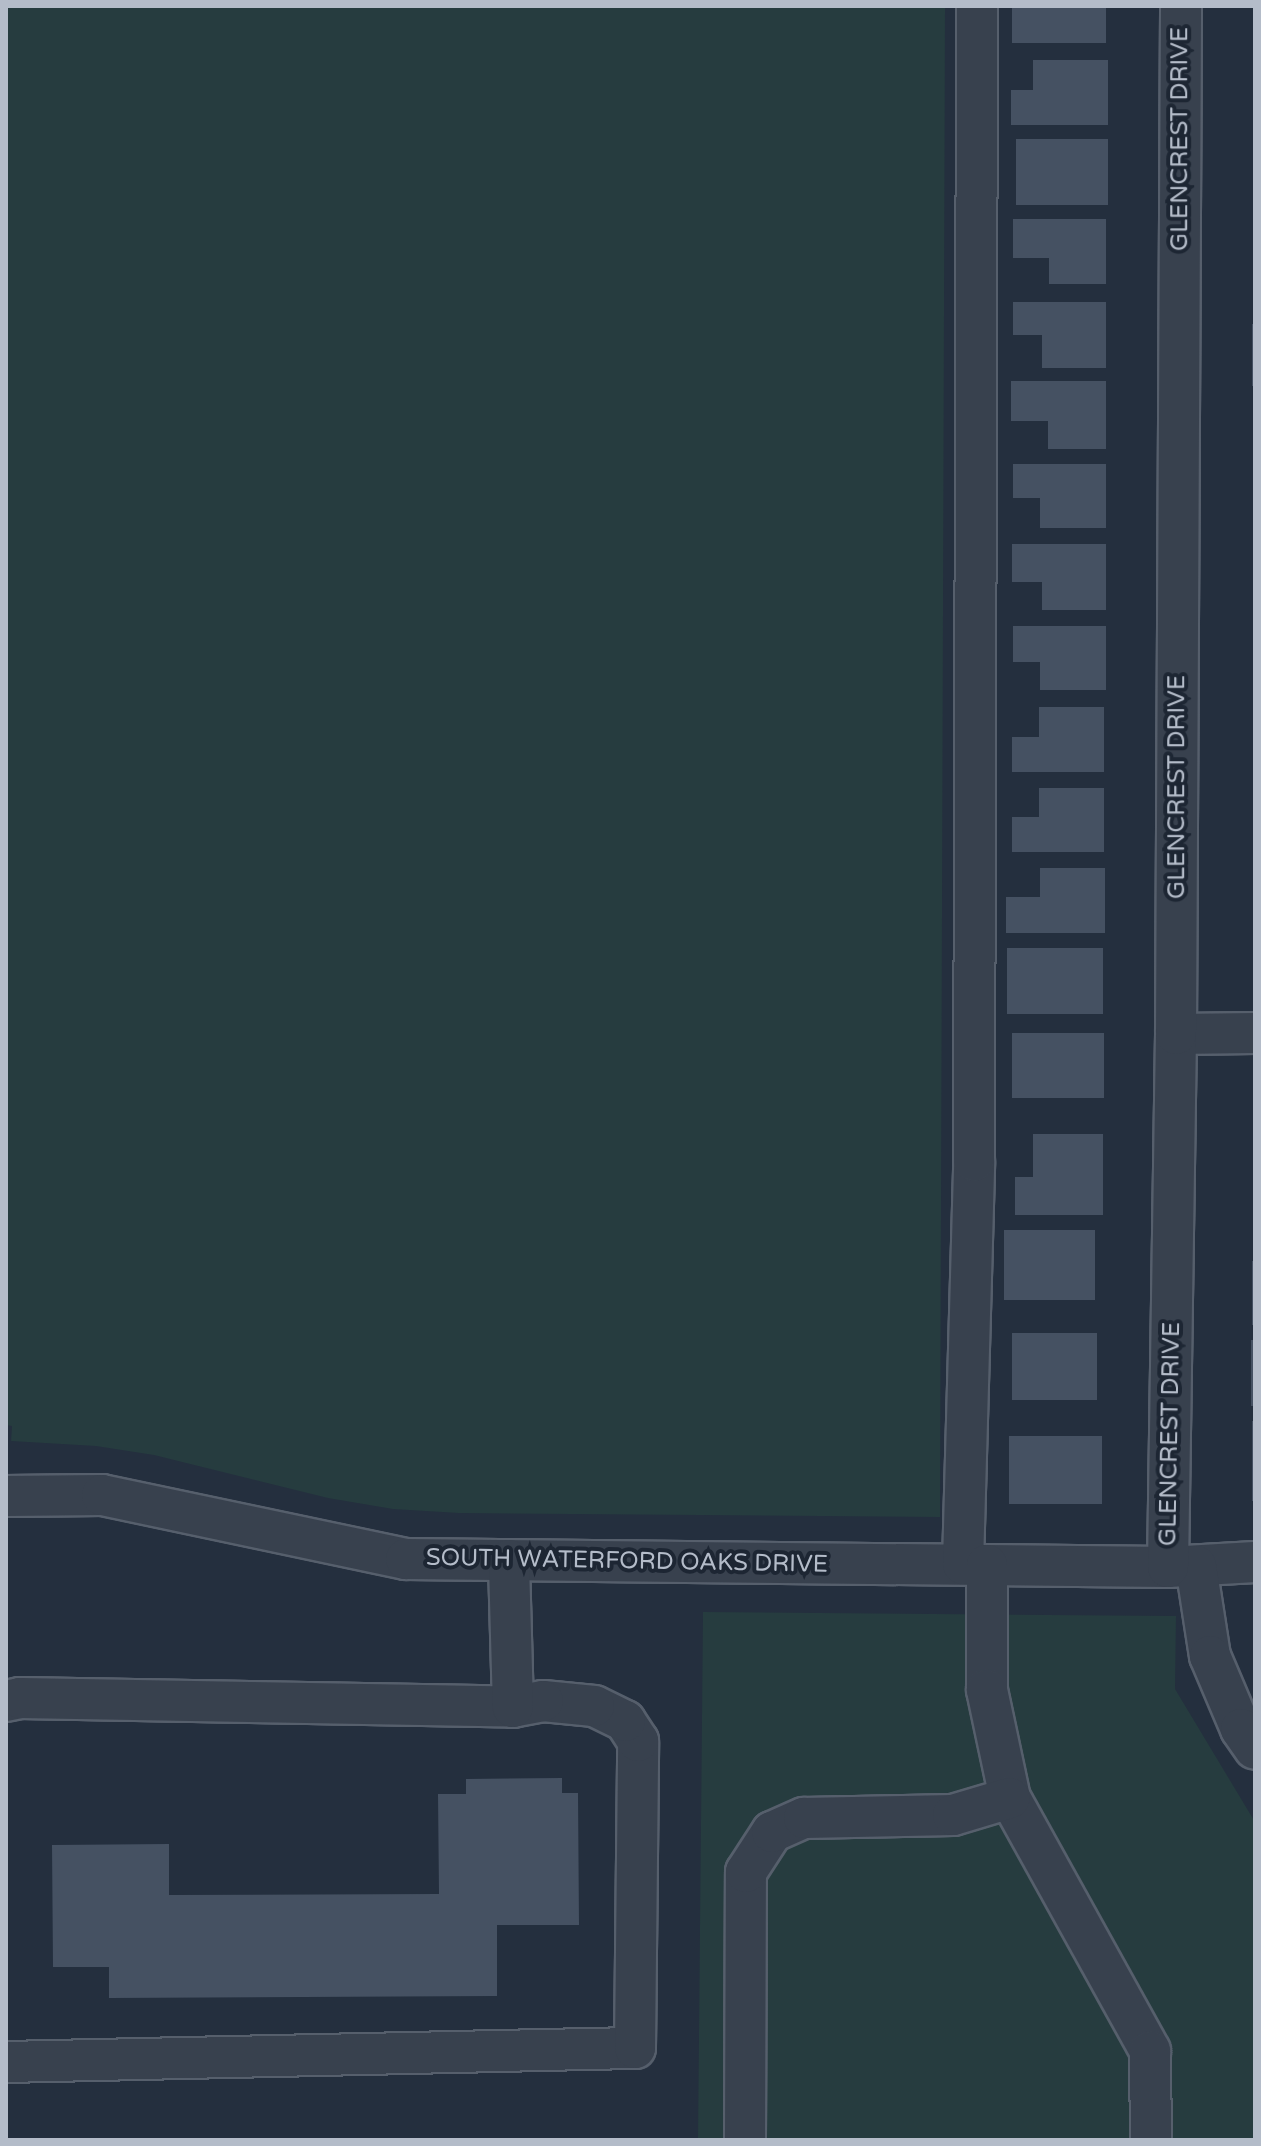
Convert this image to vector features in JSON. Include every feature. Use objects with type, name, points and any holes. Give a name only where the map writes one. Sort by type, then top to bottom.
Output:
[{"type":"street","points":[[977,6],[975,1564],[987,1690],[1010,1798],[1150,2051],[1151,2140]]},
{"type":"street","name":"GLENCREST DRIVE","points":[[1181,6],[1176,1034],[1182,1566],[1210,1656],[1241,1729],[1255,1749]]},
{"type":"street","points":[[1176,1034],[1255,1033]]},
{"type":"street","name":"SOUTH WATERFORD OAKS DRIVE","points":[[6,1496],[102,1495],[406,1559],[1182,1566],[1255,1562]]},
{"type":"street","points":[[509,1560],[513,1707]]},
{"type":"street","points":[[6,1701],[20,1698],[513,1707],[543,1701],[594,1706],[625,1721],[638,1741],[635,2048],[6,2062]]},
{"type":"street","points":[[745,2140],[746,1872],[772,1832],[804,1818],[953,1815],[1010,1798]]},
{"type":"green space","points":[[6,6],[945,6],[940,1517],[459,1513],[393,1509],[328,1498],[154,1455],[96,1446],[11,1441],[12,1426],[6,1425]]},
{"type":"green space","points":[[703,1612],[1176,1616],[1175,1689],[1255,1822],[1255,2140],[698,2140]]},
{"type":"building","points":[[1012,6],[1106,6],[1106,43],[1012,43]]},
{"type":"building","points":[[1033,60],[1108,60],[1108,125],[1011,125],[1011,90],[1033,90]]},
{"type":"building","points":[[1016,139],[1108,139],[1108,205],[1016,205]]},
{"type":"building","points":[[1013,219],[1106,219],[1106,284],[1049,284],[1049,258],[1013,258]]},
{"type":"building","points":[[1013,302],[1106,302],[1106,368],[1042,368],[1042,335],[1013,335]]},
{"type":"building","points":[[1252,324],[1255,324],[1255,386],[1252,386]]},
{"type":"building","points":[[1011,381],[1106,381],[1106,449],[1048,449],[1048,421],[1011,421]]},
{"type":"building","points":[[1013,464],[1106,464],[1106,528],[1040,528],[1040,498],[1013,498]]},
{"type":"building","points":[[1012,544],[1106,544],[1106,610],[1042,610],[1042,582],[1012,582]]},
{"type":"building","points":[[1013,626],[1106,626],[1106,690],[1040,690],[1040,662],[1013,662]]},
{"type":"building","points":[[1039,707],[1104,707],[1104,772],[1012,772],[1012,737],[1039,737]]},
{"type":"building","points":[[1039,788],[1104,788],[1104,852],[1012,852],[1012,817],[1039,817]]},
{"type":"building","points":[[1040,868],[1105,868],[1105,933],[1006,933],[1006,897],[1040,897]]},
{"type":"building","points":[[1007,948],[1103,948],[1103,1014],[1007,1014]]},
{"type":"building","points":[[1012,1033],[1104,1033],[1104,1098],[1012,1098]]},
{"type":"building","points":[[1033,1134],[1103,1134],[1103,1215],[1015,1215],[1015,1177],[1033,1177]]},
{"type":"building","points":[[1004,1230],[1095,1230],[1095,1300],[1004,1300]]},
{"type":"building","points":[[1252,1261],[1255,1261],[1255,1325],[1252,1325]]},
{"type":"building","points":[[1012,1333],[1097,1333],[1097,1400],[1012,1400]]},
{"type":"building","points":[[1251,1340],[1255,1340],[1255,1406],[1251,1406]]},
{"type":"building","points":[[1252,1421],[1255,1421],[1255,1501],[1252,1501]]},
{"type":"building","points":[[1009,1436],[1102,1436],[1102,1504],[1009,1504]]},
{"type":"building","points":[[562,1778],[562,1793],[578,1793],[579,1925],[497,1925],[497,1996],[109,1998],[109,1967],[53,1967],[52,1845],[169,1844],[169,1895],[439,1894],[438,1794],[466,1794],[466,1779]]}]
